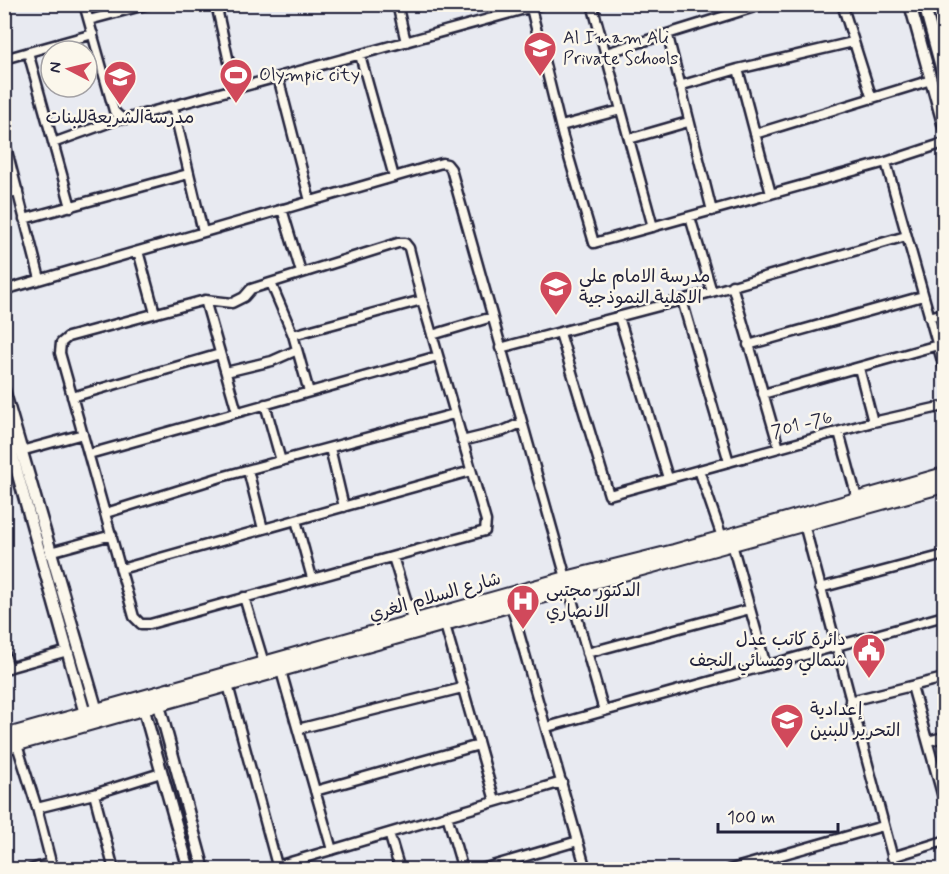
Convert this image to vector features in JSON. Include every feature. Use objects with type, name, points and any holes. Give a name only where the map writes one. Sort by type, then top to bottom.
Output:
[{"type":"main road","name":"شارع السلام الغري","points":[[727,540],[804,524],[945,474]]},
{"type":"main road","name":"شارع السلام الغري","points":[[4,748],[282,671],[413,622],[675,555],[857,498],[881,497],[945,486]]},
{"type":"main road","name":"شارع السلام الغري","points":[[4,736],[264,663],[445,625],[511,605],[567,583]]},
{"type":"street","points":[[84,4],[114,111],[122,118]]},
{"type":"street","points":[[89,20],[149,4]]},
{"type":"street","points":[[216,4],[235,89]]},
{"type":"street","points":[[398,4],[406,42]]},
{"type":"street","points":[[53,143],[122,118],[129,119],[543,4]]},
{"type":"street","points":[[592,4],[653,227]]},
{"type":"street","points":[[842,4],[872,99]]},
{"type":"street","points":[[910,4],[931,80],[943,113],[945,127]]},
{"type":"street","points":[[924,4],[945,78]]},
{"type":"street","points":[[606,54],[759,5]]},
{"type":"street","points":[[531,8],[594,243],[886,162],[945,143]]},
{"type":"street","points":[[4,59],[93,34]]},
{"type":"street","points":[[668,36],[712,211]]},
{"type":"street","points":[[679,86],[738,69],[853,42]]},
{"type":"street","points":[[28,52],[71,207]]},
{"type":"street","points":[[360,55],[394,177]]},
{"type":"street","points":[[738,69],[771,194]]},
{"type":"street","points":[[278,77],[310,201]]},
{"type":"street","points":[[755,134],[931,80]]},
{"type":"street","points":[[173,106],[202,232]]},
{"type":"street","points":[[561,126],[621,110]]},
{"type":"street","points":[[629,139],[688,122]]},
{"type":"street","points":[[4,139],[40,279]]},
{"type":"street","points":[[886,162],[945,368]]},
{"type":"street","points":[[4,290],[442,163],[447,164],[451,169],[604,711]]},
{"type":"street","points":[[24,219],[188,174]]},
{"type":"street","points":[[4,194],[18,191]]},
{"type":"street","points":[[282,209],[301,272]]},
{"type":"street","points":[[690,216],[712,292]]},
{"type":"street","points":[[500,348],[712,292],[906,236]]},
{"type":"street","points":[[398,243],[405,243],[410,248],[422,300],[486,521],[485,531],[150,624],[141,624],[134,617],[60,353],[61,343],[68,337],[205,300],[232,303],[244,297],[251,289],[271,283],[398,243]]},
{"type":"street","points":[[138,251],[155,313]]},
{"type":"street","points":[[271,283],[293,335],[309,392]]},
{"type":"street","points":[[732,285],[779,448]]},
{"type":"street","points":[[748,345],[923,296]]},
{"type":"street","points":[[205,300],[237,412]]},
{"type":"street","points":[[293,335],[422,300]]},
{"type":"street","points":[[682,300],[729,462]]},
{"type":"street","points":[[929,317],[945,313]]},
{"type":"street","points":[[619,316],[668,478]]},
{"type":"street","points":[[432,335],[492,317]]},
{"type":"street","name":"701 -76","points":[[560,333],[609,495],[873,422],[945,406]]},
{"type":"street","points":[[763,394],[938,345]]},
{"type":"street","points":[[225,372],[272,361],[297,350]]},
{"type":"street","points":[[72,396],[220,354]]},
{"type":"street","points":[[89,454],[438,356]]},
{"type":"street","points":[[859,368],[873,422]]},
{"type":"street","points":[[4,390],[50,552],[91,713]]},
{"type":"street","points":[[266,405],[281,461]]},
{"type":"street","points":[[106,513],[248,470],[454,414]]},
{"type":"street","points":[[462,441],[503,432],[521,423]]},
{"type":"street","points":[[5,427],[68,651],[91,713]]},
{"type":"street","points":[[839,432],[857,498]]},
{"type":"street","points":[[21,451],[83,434]]},
{"type":"street","points":[[330,448],[344,507]]},
{"type":"street","points":[[248,470],[263,529]]},
{"type":"street","points":[[699,470],[727,540],[766,666]]},
{"type":"street","points":[[121,569],[471,471]]},
{"type":"street","points":[[296,520],[312,578]]},
{"type":"street","points":[[804,524],[896,870]]},
{"type":"street","points":[[50,552],[112,535]]},
{"type":"street","points":[[820,588],[945,555]]},
{"type":"street","points":[[393,558],[413,622]]},
{"type":"street","points":[[244,597],[264,663]]},
{"type":"street","points":[[511,605],[586,870]]},
{"type":"street","points":[[586,653],[750,609]]},
{"type":"street","points":[[547,727],[945,616]]},
{"type":"street","points":[[445,625],[495,801]]},
{"type":"street","points":[[4,652],[7,668],[68,651]]},
{"type":"street","points":[[282,671],[332,850]]},
{"type":"street","points":[[850,701],[945,678]]},
{"type":"street","points":[[228,686],[278,868],[389,832],[562,782]]},
{"type":"street","points":[[912,686],[945,801]]},
{"type":"street","points":[[298,729],[462,688]]},
{"type":"street","points":[[159,705],[204,870]]},
{"type":"street","points":[[144,710],[189,870]]},
{"type":"street","points":[[928,741],[945,737]]},
{"type":"street","points":[[17,745],[52,866],[29,870]]},
{"type":"street","points":[[315,791],[479,745]]},
{"type":"street","points":[[37,808],[94,794],[161,773]]},
{"type":"street","points":[[94,794],[114,870]]},
{"type":"street","points":[[447,815],[463,870]]},
{"type":"street","points":[[728,870],[884,826]]},
{"type":"street","points":[[389,832],[400,870]]},
{"type":"street","points":[[478,870],[578,841]]},
{"type":"street","points":[[892,857],[945,841]]},
{"type":"place","name":"Al Imam Ali Private Schools","points":[[540,77]]},
{"type":"place","name":"Olympic city","points":[[236,104]]},
{"type":"place","name":"مدرسةالشريعةللبنات","points":[[120,106]]},
{"type":"place","name":"مدرسة الامام علي الاهلية النموذجية","points":[[556,316]]},
{"type":"place","name":"الدكتور مجتبى الانصاري","points":[[523,630]]},
{"type":"place","name":"دائرة كاتب عدل شمالي ومسائي النجف","points":[[869,679]]},
{"type":"place","name":"إعدادية التحرير للبنين","points":[[787,749]]}]
